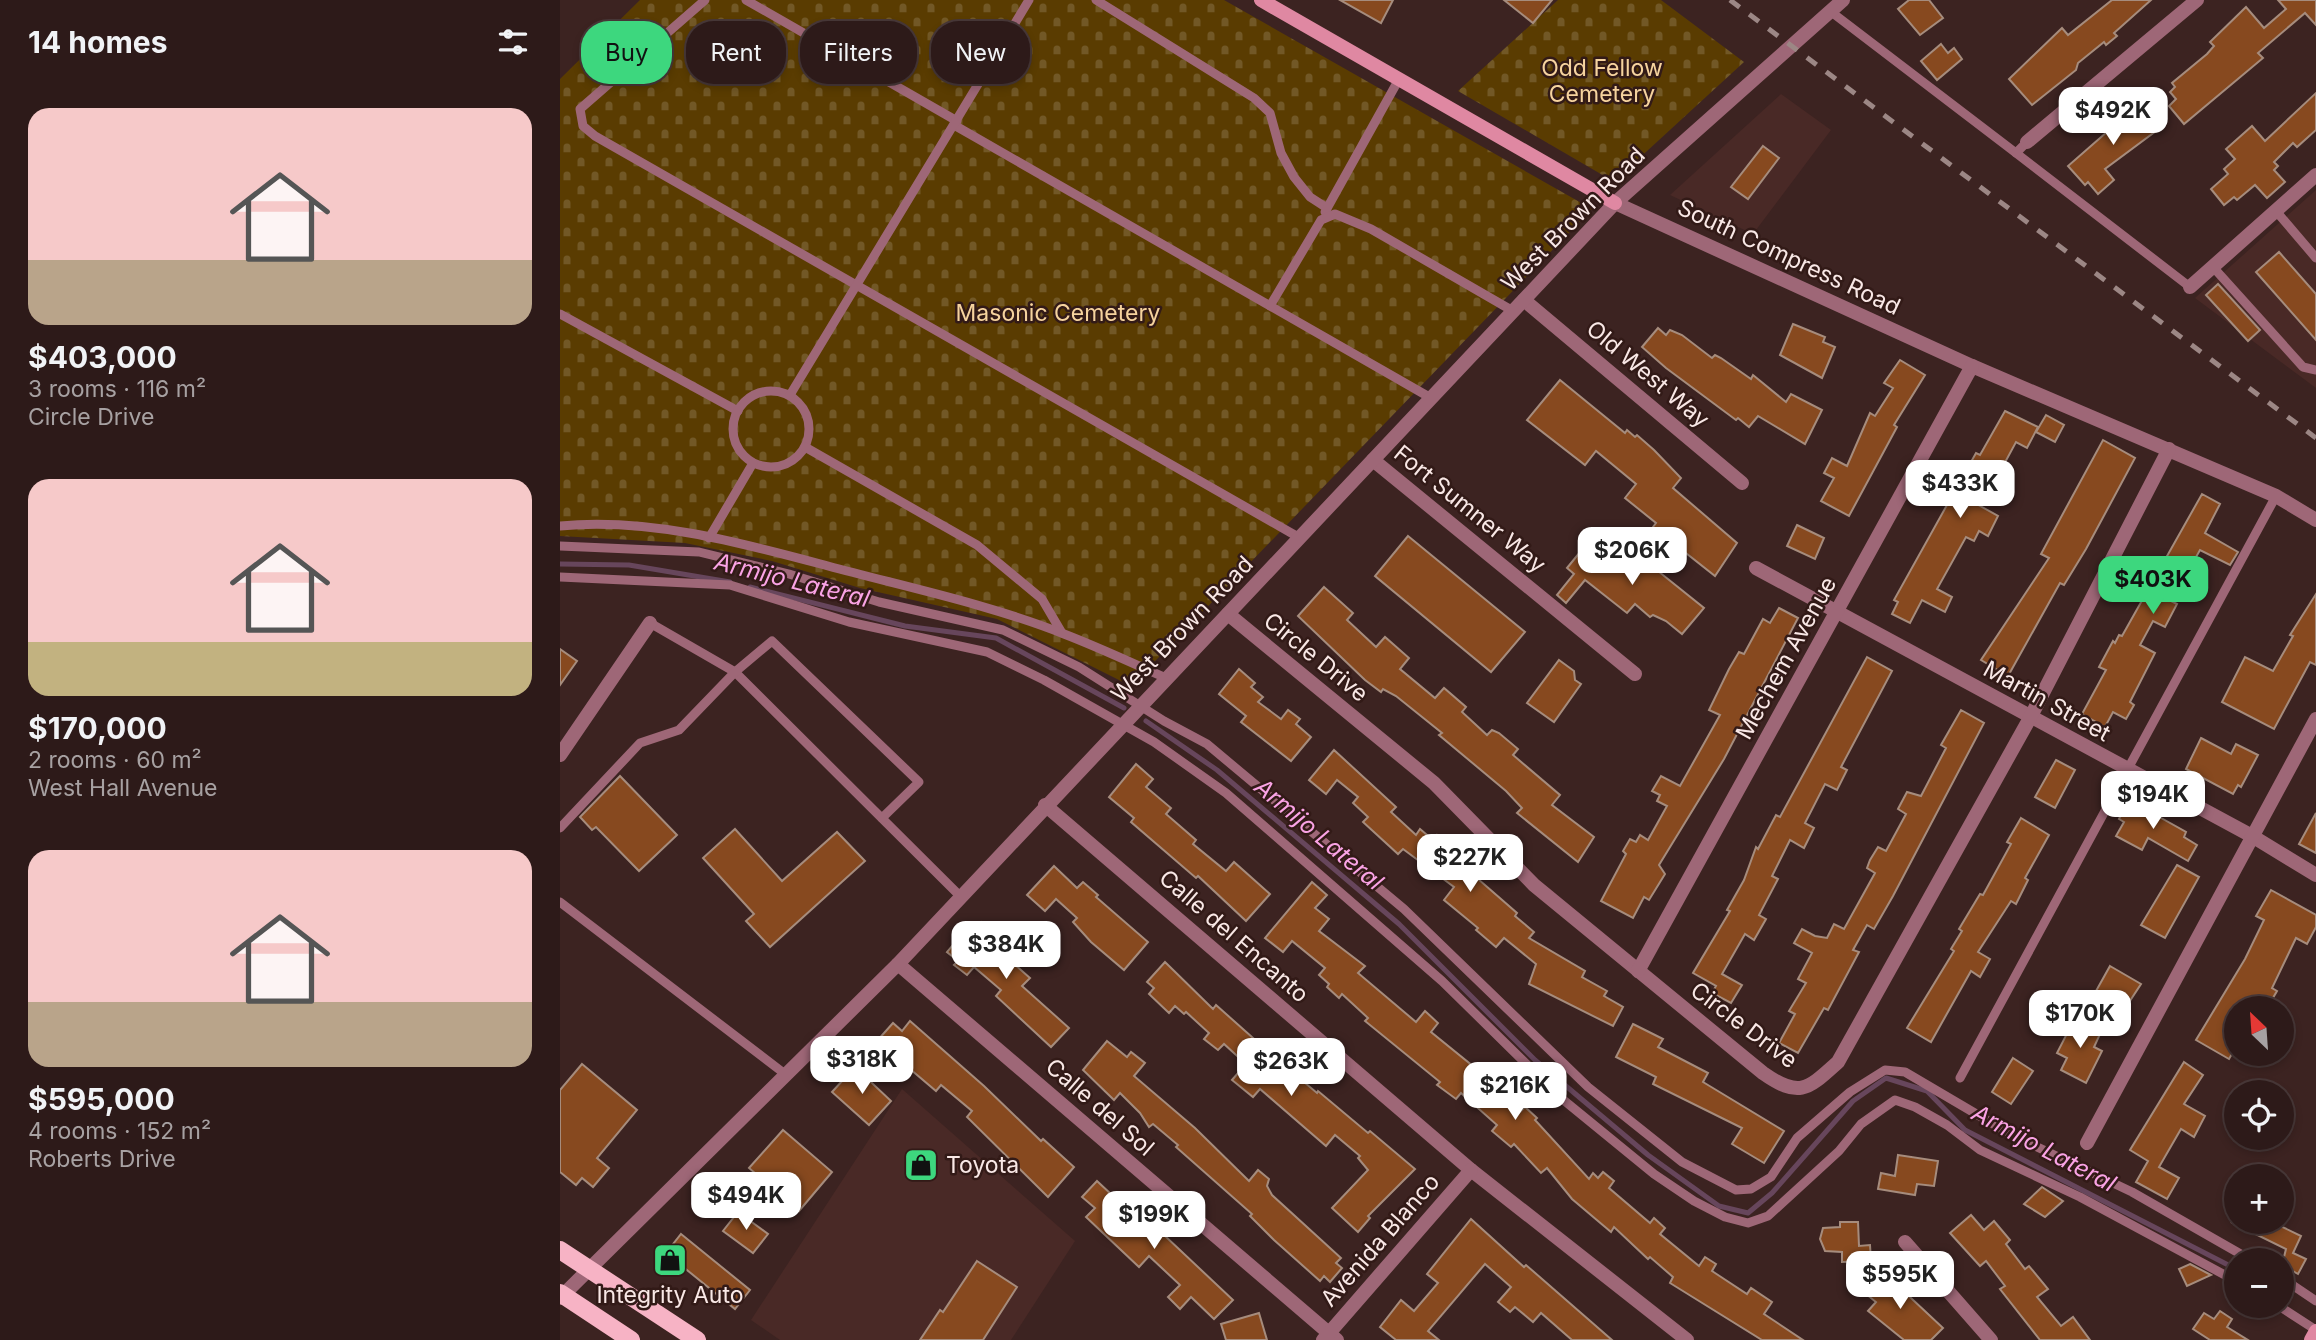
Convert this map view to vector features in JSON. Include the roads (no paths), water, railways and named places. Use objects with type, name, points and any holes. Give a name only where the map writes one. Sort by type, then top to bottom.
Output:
[{"type":"main road","points":[[560,1250],[697,1340]]},
{"type":"main road","points":[[561,1295],[631,1340]]},
{"type":"street","name":"South Compress Road","points":[[1261,0],[1615,203],[1972,366],[2276,496],[2316,520]]},
{"type":"street","name":"West Brown Road","points":[[561,1295],[898,964],[1615,203],[1843,0]]},
{"type":"street","points":[[2027,142],[2197,0]]},
{"type":"street","points":[[2190,287],[2314,180]]},
{"type":"street","name":"Old West Way","points":[[1524,300],[1742,483]]},
{"type":"street","name":"Mechem Avenue","points":[[1638,971],[1972,366]]},
{"type":"street","name":"Circle Drive","points":[[1228,614],[1434,783],[1534,885],[1781,1086],[1799,1091],[1814,1084],[1839,1062],[2030,718],[2169,449]]},
{"type":"street","name":"Fort Sumner Way","points":[[1373,460],[1635,674]]},
{"type":"street","name":"Martin Street","points":[[1756,568],[1839,610],[2030,718],[2252,836],[2316,875]]},
{"type":"street","points":[[560,755],[650,623]]},
{"type":"street","points":[[2087,1143],[2316,719]]},
{"type":"street","name":"Calle del Encanto","points":[[1045,805],[1471,1170],[1687,1340]]},
{"type":"street","name":"Calle del Sol","points":[[898,964],[1329,1338]]},
{"type":"street","name":"Avenida Blanco","points":[[1329,1338],[1471,1170]]},
{"type":"street","points":[[1905,1242],[1991,1340]]},
{"type":"street","points":[[2311,1340],[2316,1331]]},
{"type":"lane","points":[[705,0],[580,109],[583,125],[595,136],[1300,538]]},
{"type":"lane","points":[[746,0],[1431,398]]},
{"type":"lane","points":[[790,395],[1029,0]]},
{"type":"lane","points":[[1096,0],[1254,98],[1270,113],[1281,153],[1294,177],[1310,197],[1328,208]]},
{"type":"lane","points":[[1830,11],[2190,287]]},
{"type":"lane","points":[[1270,306],[1399,79]]},
{"type":"lane","points":[[2016,153],[2027,142]]},
{"type":"lane","points":[[2276,211],[2316,258]]},
{"type":"lane","points":[[1321,220],[1335,214],[1371,229],[1514,311]]},
{"type":"lane","points":[[2213,267],[2303,367],[2316,370]]},
{"type":"lane","points":[[560,314],[737,411]]},
{"type":"lane","points":[[775,391],[790,395],[801,405],[808,418],[810,433],[805,447],[796,459],[782,466],[768,467],[753,463],[742,453],[735,440],[733,425],[737,411],[747,399],[761,392],[775,391]]},
{"type":"lane","points":[[805,447],[976,545],[1042,599],[1062,633]]},
{"type":"lane","points":[[709,538],[753,463]]},
{"type":"lane","points":[[1960,1078],[2276,496]]},
{"type":"lane","points":[[560,526],[579,524],[660,529],[747,544],[966,602],[1062,633],[1166,678]]},
{"type":"lane","points":[[560,546],[699,552],[789,574],[879,602],[1003,630],[1079,667],[1207,744],[1338,850],[1404,909],[1588,1087],[1682,1162],[1736,1190],[1751,1189],[1771,1177],[1797,1138],[1850,1092],[1885,1070],[1905,1072],[2012,1135],[2132,1192],[2230,1248]]},
{"type":"lane","points":[[560,577],[730,585],[849,622],[987,652],[1122,724],[1154,742],[1226,793],[1442,981],[1561,1098],[1654,1174],[1704,1207],[1748,1223],[1768,1216],[1839,1152],[1861,1124],[1895,1100],[1915,1107],[1947,1125],[1980,1150],[2080,1197],[2224,1275]]},
{"type":"lane","points":[[650,623],[735,672],[960,896]]},
{"type":"lane","points":[[560,828],[640,743],[679,730],[735,672],[772,641],[919,782],[882,818]]},
{"type":"lane","points":[[560,902],[785,1074]]},
{"type":"lane","points":[[2294,1286],[2316,1301]]},
{"type":"lane","points":[[2294,1316],[2316,1331]]},
{"type":"waterway","name":"Armijo Lateral","points":[[560,564],[629,565],[730,582]]},
{"type":"waterway","name":"Armijo Lateral","points":[[750,587],[905,626],[996,638],[1124,708]]},
{"type":"waterway","name":"Armijo Lateral","points":[[1146,721],[1217,770],[1399,924],[1535,1060],[1648,1155],[1719,1206],[1748,1213],[1772,1193],[1853,1101],[1886,1078],[1927,1091],[1965,1130],[2224,1263]]},
{"type":"railway","points":[[1730,0],[2316,438]]},
{"type":"place","name":"Toyota","points":[[921,1165]]},
{"type":"place","name":"Integrity Auto","points":[[670,1260]]},
{"type":"park label","name":"Odd Fellow Cemetery","points":[[1602,81]]},
{"type":"park label","name":"Masonic Cemetery","points":[[1058,313]]}]
